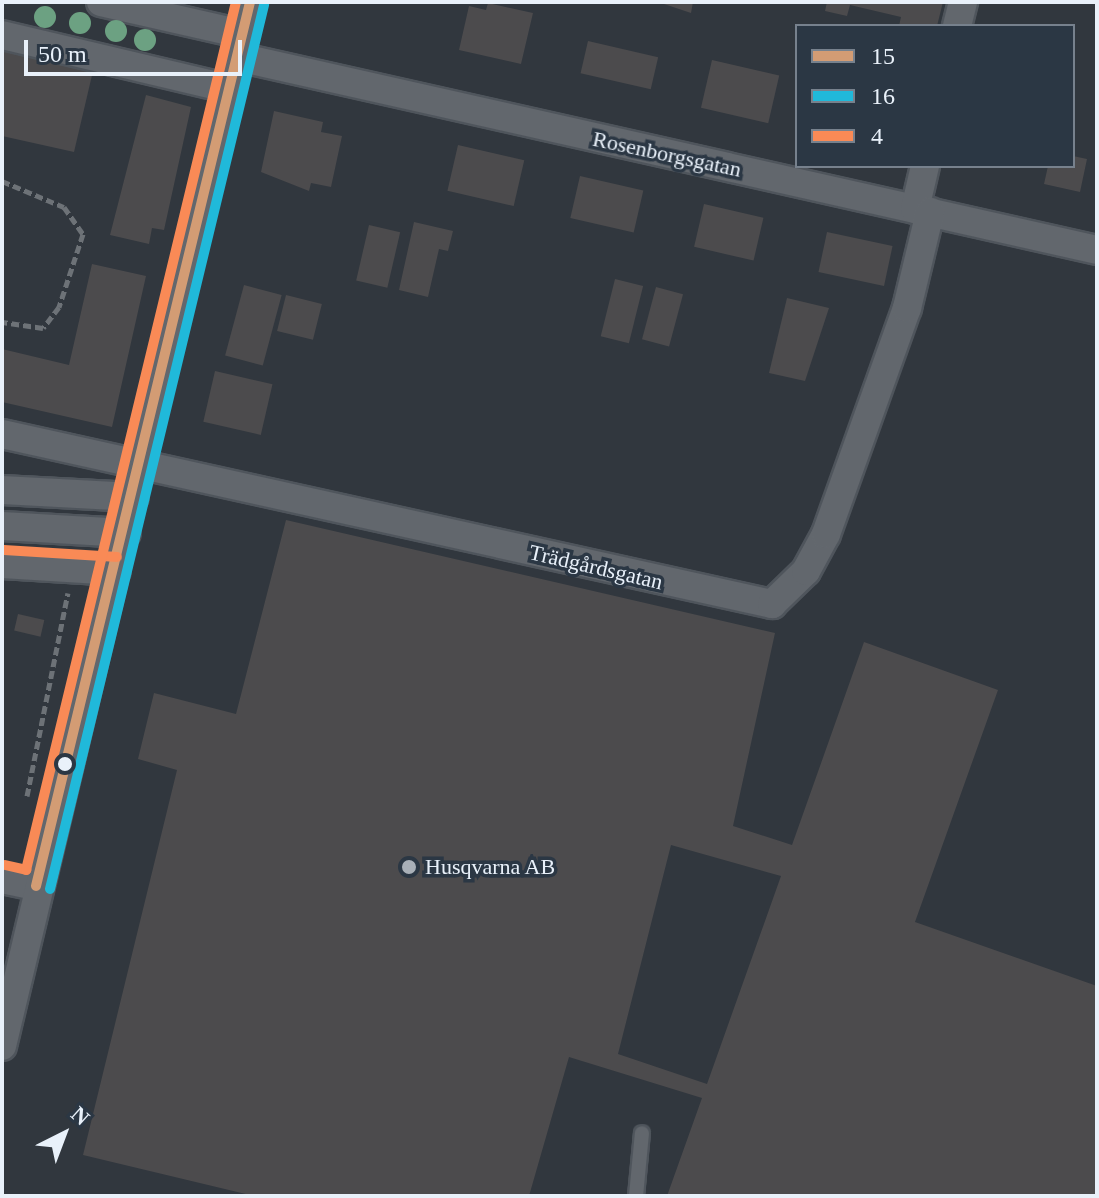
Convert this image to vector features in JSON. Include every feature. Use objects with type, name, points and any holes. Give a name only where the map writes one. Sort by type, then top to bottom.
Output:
[{"type":"street","name":"Rosenborgsgatan","points":[[101,2],[240,46],[1097,250]]},
{"type":"street","points":[[2,1046],[36,886],[143,465],[250,2]]},
{"type":"street","points":[[958,24],[963,2]]},
{"type":"street","points":[[2,35],[230,89]]},
{"type":"street","points":[[922,210],[925,168]]},
{"type":"street","name":"Trädgårdsgatan","points":[[2,434],[772,604],[806,571],[826,534],[907,308],[922,210]]},
{"type":"street","points":[[2,490],[134,497]]},
{"type":"street","points":[[2,526],[126,533]]},
{"type":"street","points":[[2,564],[116,571]]},
{"type":"street","points":[[2,879],[36,886]]},
{"type":"lane","points":[[636,1196],[642,1133]]},
{"type":"path","points":[[2,181],[34,188],[64,207],[83,234],[59,307],[43,328],[2,322]]},
{"type":"path","points":[[27,796],[67,620],[65,567]]},
{"type":"building","points":[[658,2],[693,2],[691,13]]},
{"type":"building","points":[[827,2],[943,2],[938,24],[899,24],[901,17],[850,5],[847,16],[825,11]]},
{"type":"building","points":[[488,3],[533,13],[521,64],[459,50],[469,6],[486,10]]},
{"type":"building","points":[[588,41],[658,57],[651,89],[581,73]]},
{"type":"building","points":[[2,50],[93,71],[74,152],[2,136]]},
{"type":"building","points":[[712,60],[779,76],[768,123],[701,108]]},
{"type":"building","points":[[146,95],[191,107],[164,230],[152,228],[149,244],[110,235]]},
{"type":"building","points":[[274,111],[323,122],[321,132],[342,136],[331,187],[311,183],[309,191],[261,172]]},
{"type":"building","points":[[458,145],[524,160],[514,206],[447,191]]},
{"type":"building","points":[[1075,156],[1087,159],[1080,192],[1044,184],[1048,168],[1075,168]]},
{"type":"building","points":[[580,176],[643,191],[634,233],[570,218]]},
{"type":"building","points":[[704,204],[763,218],[754,261],[694,247]]},
{"type":"building","points":[[414,222],[453,231],[448,251],[439,249],[428,297],[399,290]]},
{"type":"building","points":[[369,225],[400,232],[387,288],[356,281]]},
{"type":"building","points":[[827,232],[893,246],[884,286],[818,272]]},
{"type":"building","points":[[92,264],[146,276],[112,427],[2,402],[2,349],[69,365]]},
{"type":"building","points":[[615,279],[643,286],[629,343],[601,336]]},
{"type":"building","points":[[244,285],[282,295],[263,366],[225,356]]},
{"type":"building","points":[[656,287],[683,294],[669,346],[642,339]]},
{"type":"building","points":[[286,295],[322,304],[313,340],[277,331]]},
{"type":"building","points":[[787,298],[829,308],[805,381],[769,373]]},
{"type":"building","points":[[215,371],[272,384],[261,435],[203,422]]},
{"type":"building","name":"Husqvarna AB","points":[[286,520],[775,633],[733,826],[792,845],[864,642],[998,690],[915,922],[1097,986],[1097,1196],[667,1196],[702,1098],[569,1057],[529,1196],[254,1196],[83,1155],[177,770],[138,759],[154,693],[236,714]],"holes":[[[671,845],[781,876],[707,1084],[618,1054]]]},
{"type":"building","points":[[18,614],[44,620],[40,637],[14,631]]},
{"type":"transit line","name":"4","points":[[5,865],[26,870],[236,2]]},
{"type":"transit line","name":"15","points":[[36,886],[250,2]]},
{"type":"transit line","name":"16","points":[[50,889],[264,5]]},
{"type":"transit line","name":"4","points":[[3,550],[117,557]]},
{"type":"place","name":"Husqvarna AB","points":[[409,867]]}]
